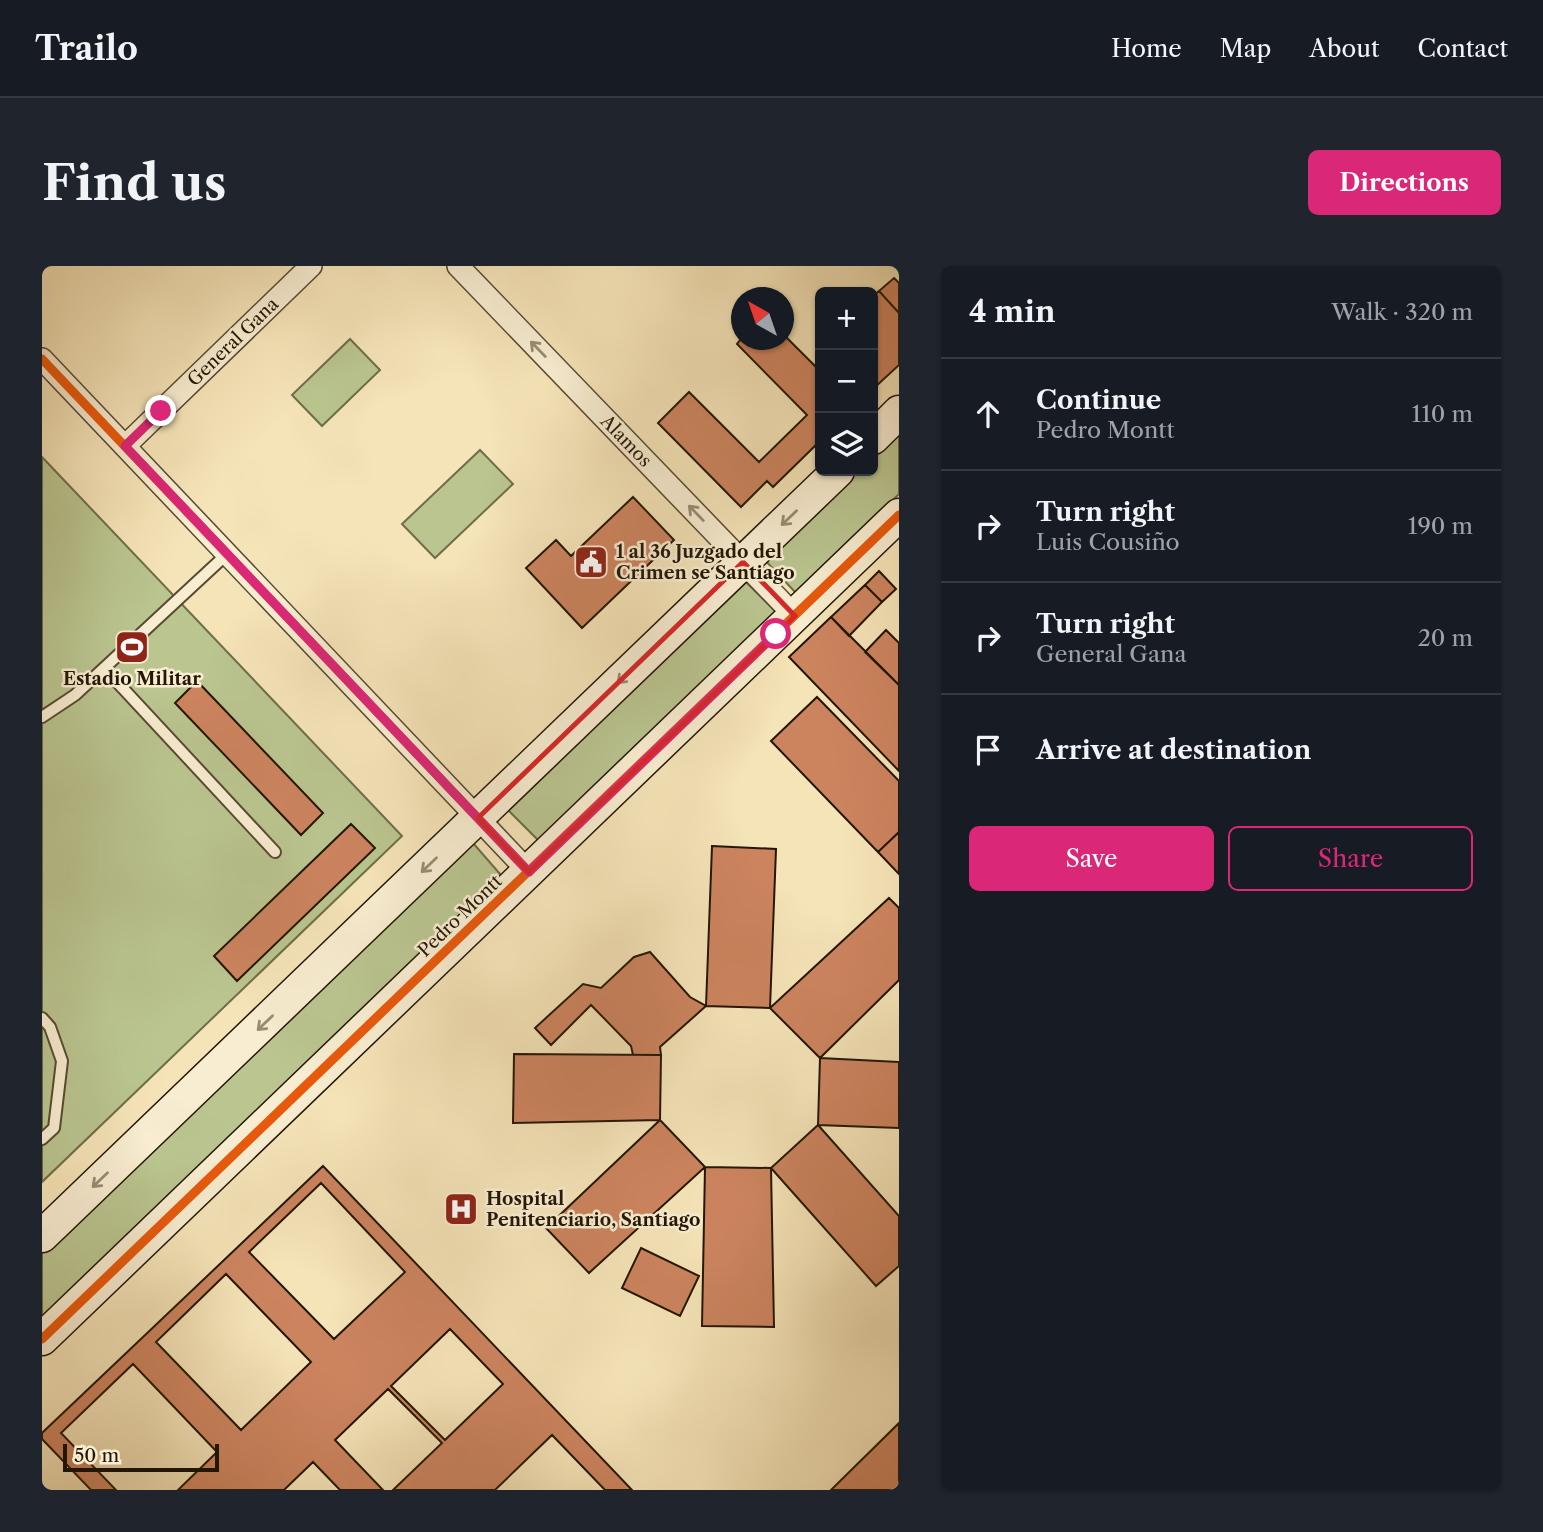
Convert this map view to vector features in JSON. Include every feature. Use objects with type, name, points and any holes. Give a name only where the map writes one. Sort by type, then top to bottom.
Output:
[{"type":"street","name":"General Gana","points":[[125,446],[311,266]]},
{"type":"street","name":"Alamos","points":[[458,266],[794,616]]},
{"type":"street","points":[[42,359],[529,872]]},
{"type":"street","points":[[878,433],[899,412]]},
{"type":"street","points":[[42,1236],[833,476]]},
{"type":"street","name":"Pedro Montt","points":[[42,1339],[794,616],[897,522]]},
{"type":"lane","points":[[42,717],[75,695],[227,554]]},
{"type":"lane","points":[[104,668],[275,852]]},
{"type":"lane","points":[[42,1018],[50,1027],[62,1061],[54,1128],[42,1139]]},
{"type":"highlighted area","points":[[743,562],[795,616],[529,872],[478,818]]},
{"type":"green space","points":[[350,339],[380,370],[322,426],[292,395]]},
{"type":"green space","points":[[899,424],[899,494],[796,593],[762,557],[846,476],[878,476],[878,445]]},
{"type":"green space","points":[[480,450],[513,484],[435,558],[402,524]]},
{"type":"green space","name":"Estadio Militar","points":[[42,457],[402,836],[42,1182]]},
{"type":"green space","points":[[745,581],[779,615],[542,844],[507,809]]},
{"type":"green space","points":[[473,843],[500,874],[497,881],[42,1320],[42,1248]]},
{"type":"building","points":[[894,278],[899,283],[899,313],[879,291]]},
{"type":"building","points":[[878,292],[899,313],[899,365],[878,384],[878,350]]},
{"type":"building","points":[[794,345],[815,366],[815,446],[773,487],[767,481],[741,507],[658,423],[689,392],[759,462],[807,415],[743,350],[794,350]]},
{"type":"building","name":"1 al 36 Juzgado del Crimen se Santiago","points":[[633,497],[674,540],[582,628],[526,568],[556,540],[571,556]]},
{"type":"building","points":[[879,571],[896,589],[882,602],[865,585]]},
{"type":"building","points":[[865,585],[882,602],[849,636],[831,617]]},
{"type":"building","points":[[831,617],[899,685],[899,771],[789,657]]},
{"type":"building","points":[[886,630],[899,643],[899,685],[865,652]]},
{"type":"building","points":[[197,681],[323,813],[301,835],[175,703]]},
{"type":"building","points":[[817,697],[899,781],[899,832],[878,852],[771,741]]},
{"type":"building","points":[[351,824],[375,848],[237,981],[214,956]]},
{"type":"building","points":[[899,832],[899,874],[878,852]]},
{"type":"building","points":[[712,846],[776,849],[770,1008],[706,1006]]},
{"type":"building","points":[[889,898],[899,908],[899,980],[820,1058],[770,1008]]},
{"type":"building","points":[[650,952],[690,997],[706,1006],[660,1047],[661,1055],[633,1055],[631,1046],[591,1005],[551,1045],[535,1028],[583,984],[601,988],[634,957]]},
{"type":"building","points":[[514,1054],[661,1055],[660,1120],[513,1123]]},
{"type":"building","points":[[820,1058],[899,1062],[899,1128],[818,1125]]},
{"type":"building","points":[[660,1120],[705,1167],[589,1273],[546,1228]]},
{"type":"building","points":[[818,1125],[899,1216],[899,1266],[876,1286],[771,1168]]},
{"type":"building","points":[[323,1166],[632,1490],[605,1490],[552,1435],[495,1490],[393,1490],[442,1443],[388,1389],[335,1440],[383,1490],[340,1490],[313,1462],[284,1490],[178,1490],[217,1452],[133,1364],[61,1433],[116,1490],[91,1490],[42,1439],[42,1433]],"holes":[[[321,1183],[405,1272],[334,1339],[249,1252]],[[226,1274],[311,1362],[241,1430],[156,1342]],[[450,1329],[503,1384],[445,1440],[391,1386]]]},
{"type":"building","points":[[705,1167],[771,1168],[774,1327],[702,1326]]},
{"type":"building","points":[[641,1248],[699,1276],[680,1316],[622,1288]]},
{"type":"building","points":[[899,1423],[899,1490],[831,1490]]},
{"type":"cycle path","points":[[42,359],[529,872]]},
{"type":"cycle path","points":[[42,1339],[899,515]]},
{"type":"place","name":"1 al 36 Juzgado del Crimen se Santiago","points":[[591,562]]},
{"type":"place","name":"Estadio Militar","points":[[132,647]]},
{"type":"place","name":"Hospital Penitenciario, Santiago","points":[[461,1209]]},
{"type":"route","points":[[161,411],[125,446],[529,872],[776,634]]}]
